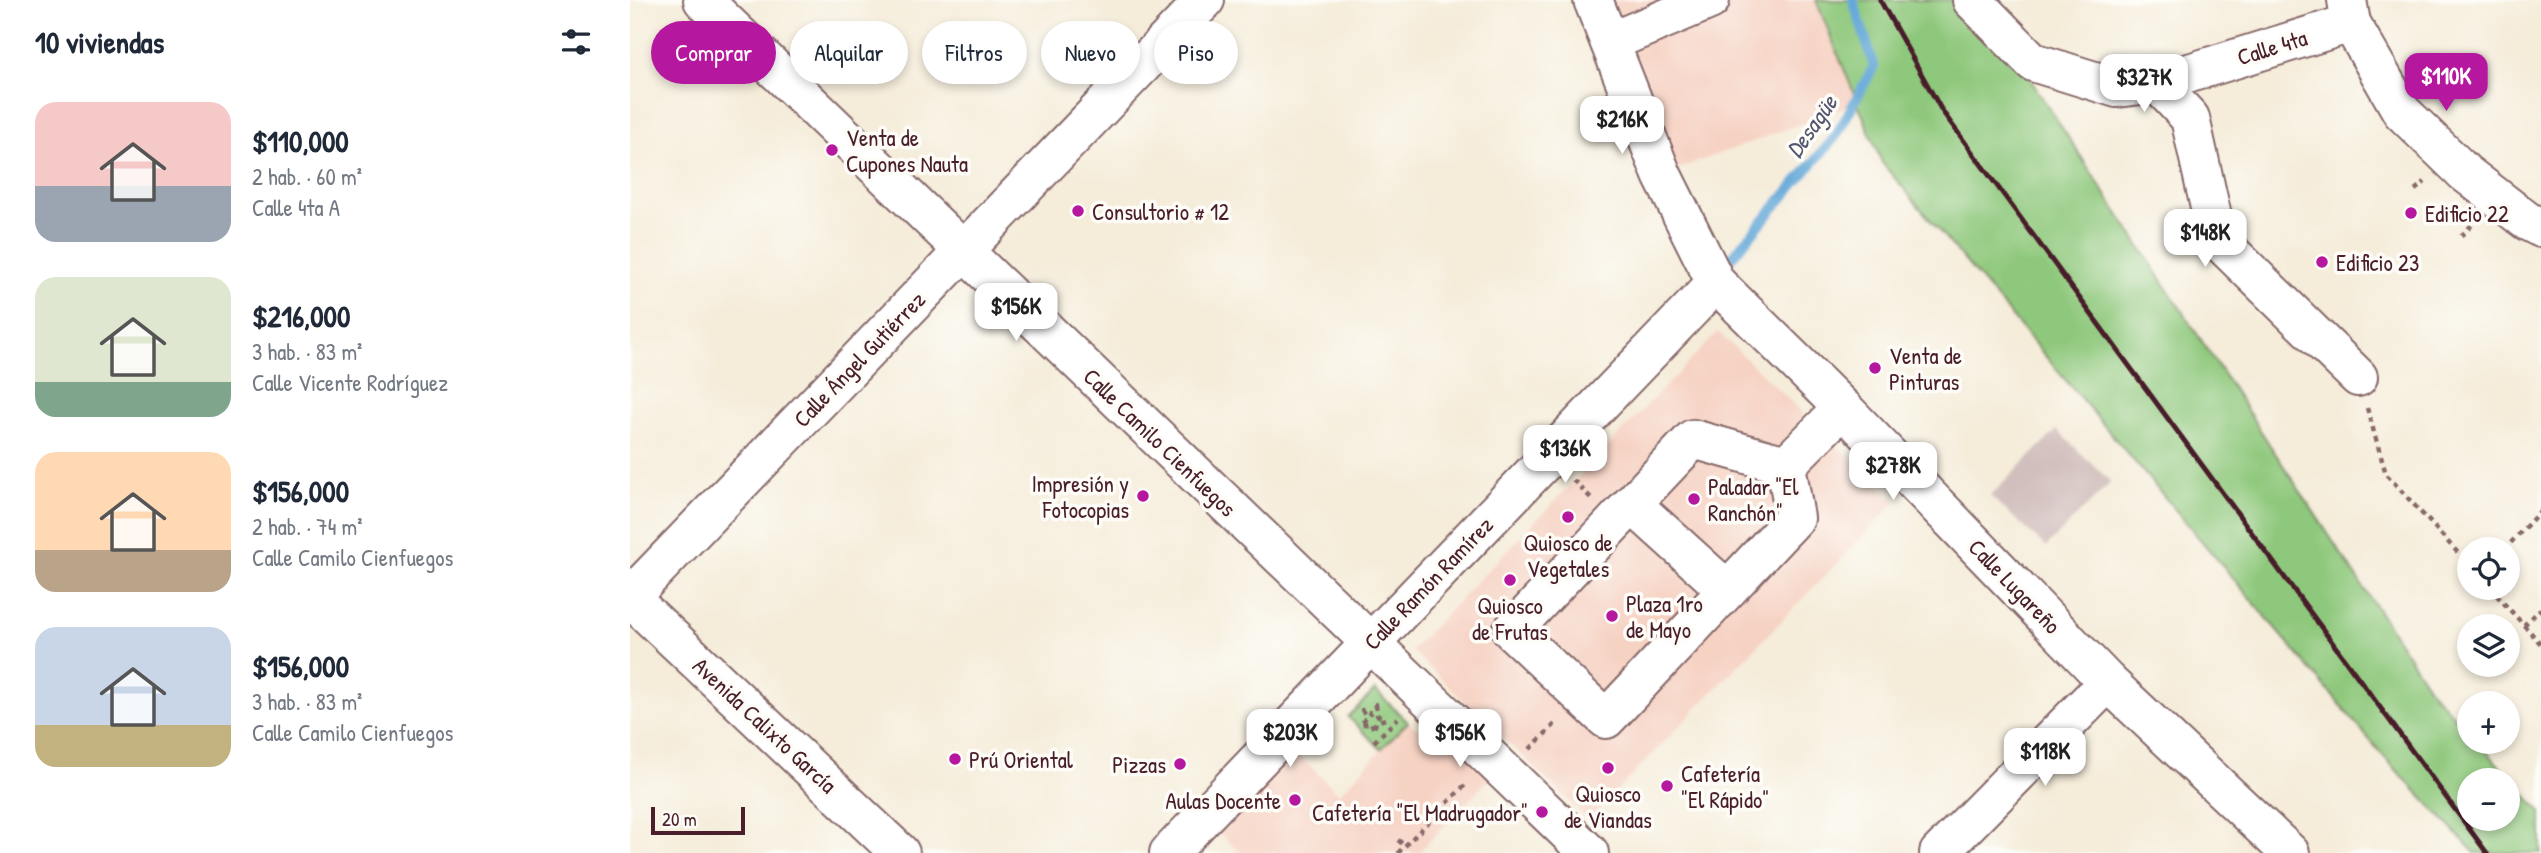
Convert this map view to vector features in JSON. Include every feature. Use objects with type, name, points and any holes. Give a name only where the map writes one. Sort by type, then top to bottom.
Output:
[{"type":"street","name":"Calle Camilo Cienfuegos","points":[[704,0],[1369,644],[1589,853]]},
{"type":"street","name":"Calle Ángel Gutiérrez","points":[[630,597],[1205,0]]},
{"type":"street","name":"Calle Lugareño","points":[[1593,0],[1662,175],[1716,283],[1843,408],[2108,682],[2290,853]]},
{"type":"street","points":[[1610,42],[1710,0]]},
{"type":"street","name":"Calle 4ta","points":[[1972,0],[2033,62],[2117,88],[2157,83],[2349,11]]},
{"type":"street","points":[[2349,11],[2402,112],[2465,173],[2527,221],[2541,228]]},
{"type":"street","points":[[2157,83],[2190,118],[2217,239],[2358,377]]},
{"type":"street","name":"Calle Ramón Ramírez","points":[[1169,853],[1716,283]]},
{"type":"street","points":[[1786,465],[1843,408]]},
{"type":"street","points":[[1693,439],[1786,465],[1795,518],[1606,719],[1512,631],[1693,439]]},
{"type":"street","points":[[1623,513],[1727,590]]},
{"type":"street","name":"Avenida Calixto García","points":[[630,597],[900,853]]},
{"type":"street","points":[[1940,853],[2108,682]]},
{"type":"path","points":[[2358,377],[2386,474],[2457,552]]},
{"type":"path","points":[[1549,459],[1574,481],[1623,513]]},
{"type":"path","points":[[2516,537],[2541,510]]},
{"type":"path","points":[[2501,600],[2541,644]]},
{"type":"path","points":[[2524,625],[2541,609]]},
{"type":"path","points":[[1398,853],[1582,696]]},
{"type":"path","points":[[1380,736],[1371,722],[1361,725],[1366,718],[1362,710],[1371,713],[1377,704],[1377,715],[1391,724]]},
{"type":"path","points":[[1374,730],[1377,722],[1385,719]]},
{"type":"path","points":[[1398,840],[1405,846]]},
{"type":"shaded area","points":[[1616,0],[1815,0],[1857,103],[1662,175],[1596,8]]},
{"type":"shaded area","points":[[1718,332],[1896,502],[1589,820],[1411,650]]},
{"type":"shaded area","points":[[2057,430],[2111,482],[2046,547],[1990,496]]},
{"type":"shaded area","points":[[1439,709],[1501,767],[1418,853],[1241,853],[1202,818],[1279,737],[1339,794],[1408,722],[1418,729]]},
{"type":"green space","points":[[1816,0],[1961,0],[2017,59],[2431,691],[2457,720],[2457,754],[2489,754],[2501,768],[2457,768],[2457,831],[2520,831],[2520,789],[2541,812],[2541,853],[2475,853],[2386,759],[1882,163]]},
{"type":"green space","points":[[1375,690],[1408,722],[1381,749],[1348,717]]},
{"type":"waterway","name":"Desagüe","points":[[1731,258],[1836,136],[1874,66],[1853,0]]},
{"type":"railway","points":[[1880,0],[1942,111],[2487,853]]},
{"type":"place","name":"Venta de Cupones Nauta","points":[[832,150]]},
{"type":"place","name":"Consultorio # 12","points":[[1078,211]]},
{"type":"place","name":"Edificio 22","points":[[2411,213]]},
{"type":"place","name":"Edificio 23","points":[[2322,262]]},
{"type":"place","name":"Venta de Pinturas","points":[[1875,368]]},
{"type":"place","name":"Impresión y Fotocopias","points":[[1143,496]]},
{"type":"place","name":"Paladar \"El Ranchón\"","points":[[1694,499]]},
{"type":"place","name":"Quiosco de Vegetales","points":[[1568,517]]},
{"type":"place","name":"Quiosco de Frutas","points":[[1510,580]]},
{"type":"place","name":"Plaza 1ro de Mayo","points":[[1612,616]]},
{"type":"place","name":"Prú Oriental","points":[[955,759]]},
{"type":"place","name":"Pizzas","points":[[1180,764]]},
{"type":"place","name":"Quiosco de Viandas","points":[[1608,768]]},
{"type":"place","name":"Cafetería \"El Rápido\"","points":[[1667,786]]},
{"type":"place","name":"Aulas Docente","points":[[1295,800]]},
{"type":"place","name":"Cafetería \"El Madrugador\"","points":[[1542,812]]}]
